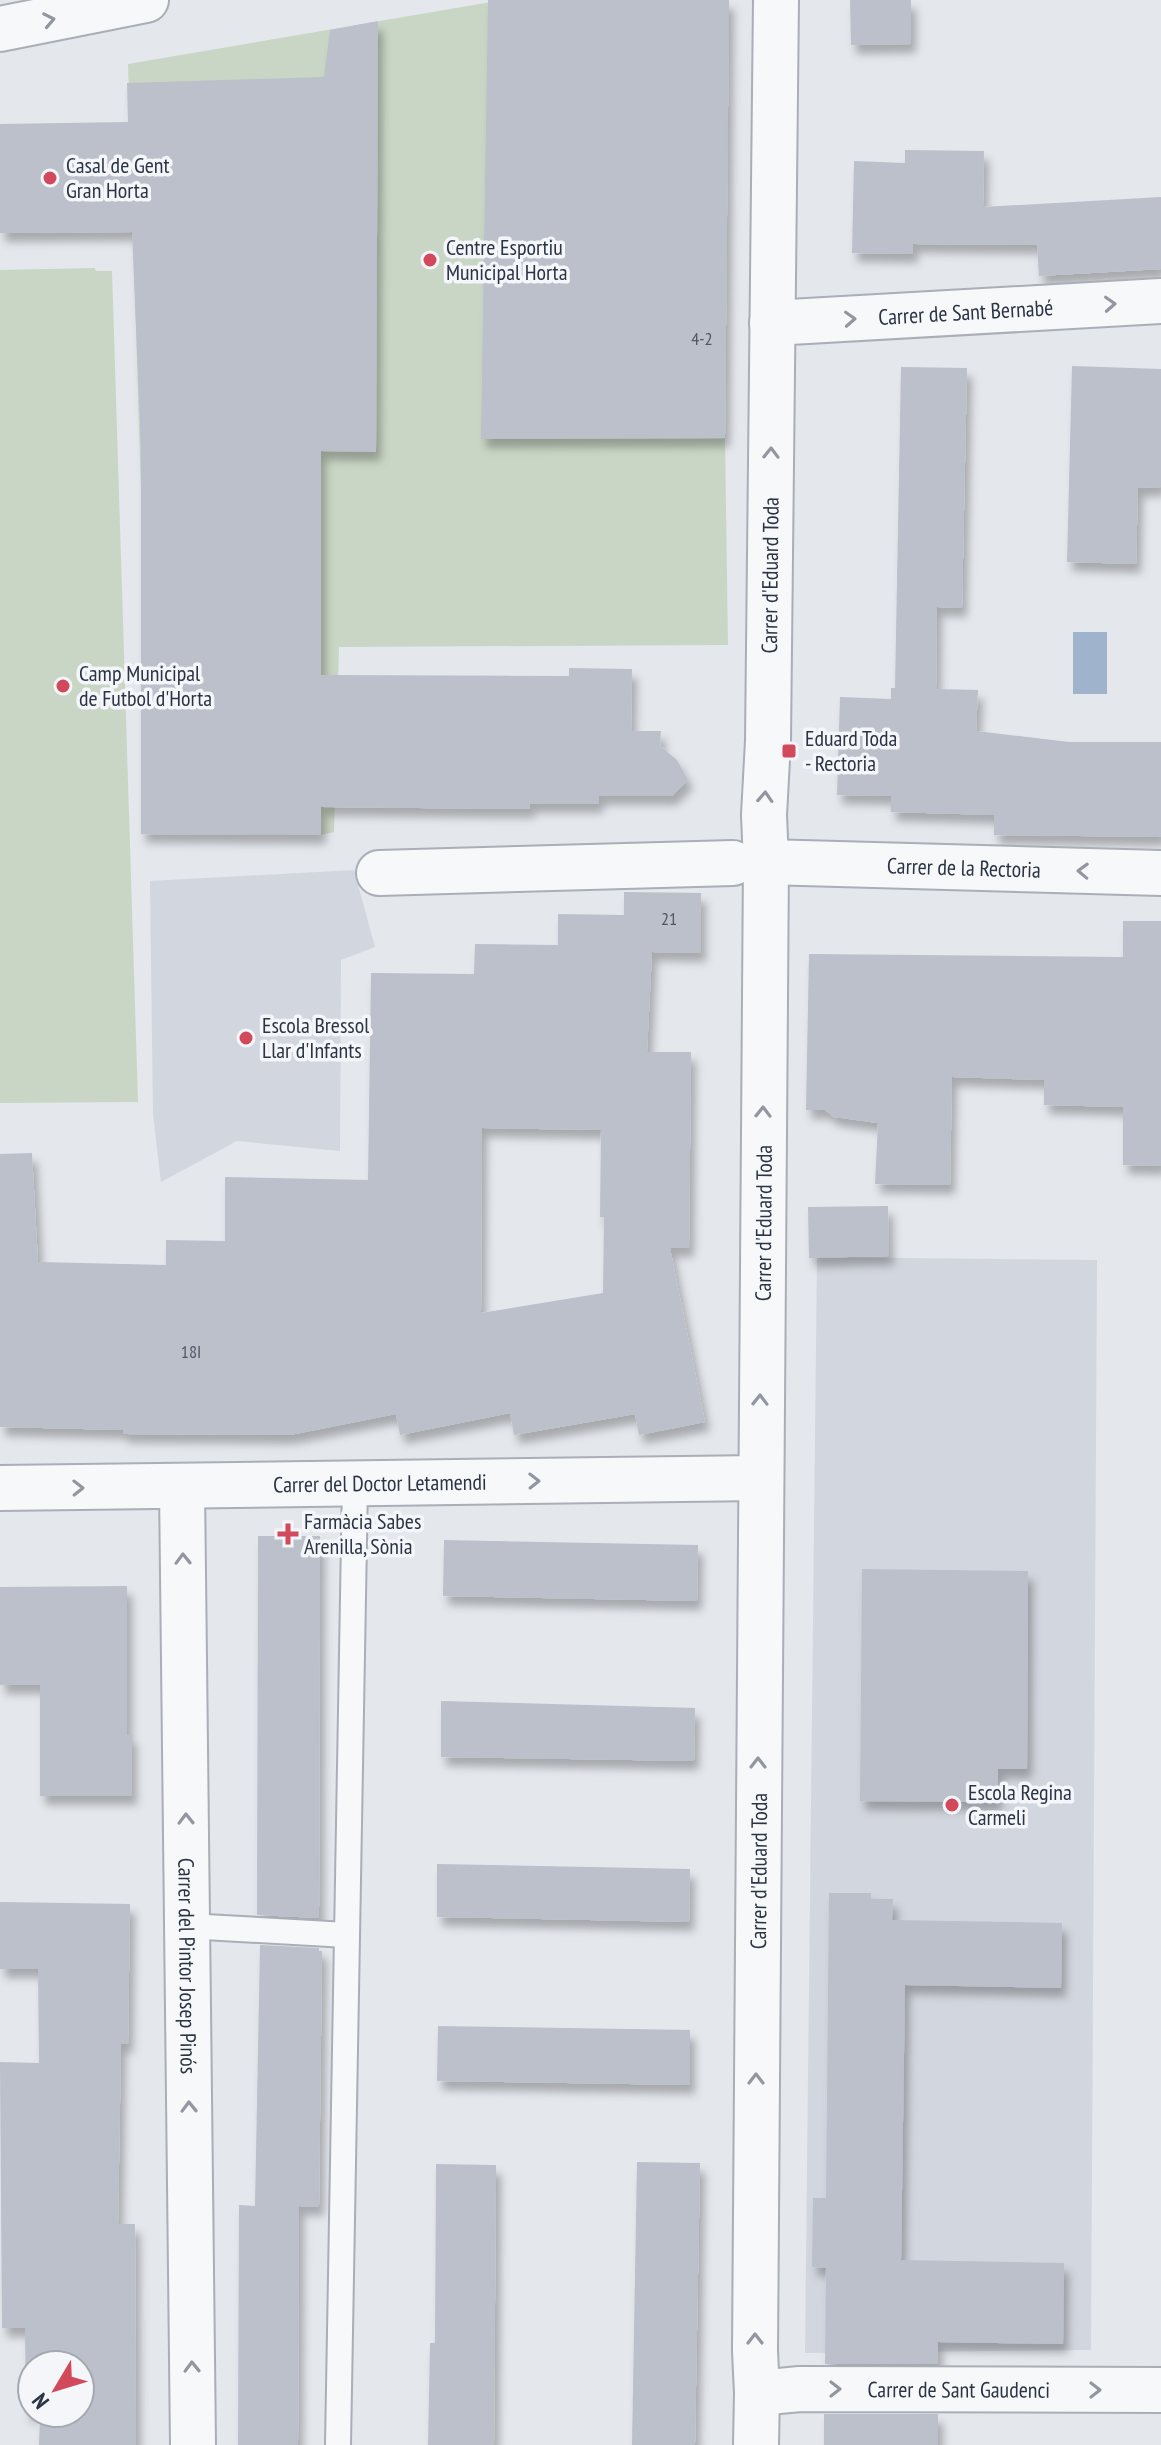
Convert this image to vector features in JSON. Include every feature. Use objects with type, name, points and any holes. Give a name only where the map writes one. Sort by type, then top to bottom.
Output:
[{"type":"street","points":[[0,29],[98,5],[146,0]]},
{"type":"street","name":"Carrer d'Eduard Toda","points":[[756,2445],[760,1478],[750,862],[764,815],[768,741],[776,0]]},
{"type":"street","name":"Carrer de Sant Bernabé","points":[[772,323],[1161,301]]},
{"type":"street","name":"Carrer de la Rectoria","points":[[379,873],[750,862],[1161,873]]},
{"type":"street","name":"Carrer del Doctor Letamendi","points":[[0,1488],[760,1478]]},
{"type":"street","name":"Carrer del Pintor Josep Pinós","points":[[182,1486],[193,2445]]},
{"type":"street","name":"Carrer de Sant Gaudenci","points":[[757,2393],[800,2389],[1161,2390]]},
{"type":"lane","points":[[338,2445],[355,1484]]},
{"type":"lane","points":[[187,1926],[347,1935]]},
{"type":"shaded area","name":"Escola Bressol Llar d'Infants","points":[[354,870],[375,947],[341,960],[340,1151],[237,1141],[161,1182],[153,1115],[150,881]]},
{"type":"shaded area","name":"Escola Regina Carmeli","points":[[817,1257],[1097,1260],[1091,2350],[805,2353]]},
{"type":"green space","name":"Centre Esportiu Municipal Horta","points":[[503,0],[729,0],[725,438],[728,645],[339,647],[334,832],[321,835],[141,834],[141,490],[128,64]]},
{"type":"green space","name":"Camp Municipal de Futbol d'Horta","points":[[95,268],[96,271],[112,271],[138,1102],[0,1103],[0,270]]},
{"type":"water","points":[[1073,632],[1107,632],[1107,694],[1073,694]]},
{"type":"building","points":[[488,0],[729,0],[725,438],[481,439]]},
{"type":"building","points":[[850,0],[911,0],[911,44],[851,45]]},
{"type":"building","points":[[378,21],[376,452],[321,451],[321,675],[569,676],[569,668],[632,669],[631,731],[661,731],[660,746],[677,760],[688,780],[672,796],[599,796],[598,804],[530,804],[530,809],[321,807],[321,835],[141,834],[141,448],[132,232],[0,233],[0,124],[128,122],[127,83],[324,77],[330,30]]},
{"type":"building","points":[[905,150],[984,151],[983,207],[1161,197],[1161,269],[1039,276],[1037,245],[913,244],[913,254],[852,253],[854,161],[905,163]]},
{"type":"building","points":[[1072,366],[1161,369],[1161,487],[1138,488],[1136,564],[1067,562]]},
{"type":"building","points":[[901,367],[967,368],[962,608],[937,607],[936,689],[978,690],[976,731],[1069,742],[1161,742],[1161,837],[994,835],[994,815],[891,812],[891,796],[837,795],[840,697],[891,699],[891,688],[895,688]]},
{"type":"building","points":[[624,892],[701,893],[701,953],[652,952],[647,1052],[691,1052],[689,1248],[670,1248],[705,1422],[639,1435],[635,1414],[514,1435],[510,1413],[400,1435],[396,1414],[290,1435],[123,1434],[123,1430],[0,1427],[0,1154],[32,1153],[38,1262],[166,1265],[166,1240],[225,1241],[225,1177],[368,1180],[371,973],[474,974],[475,944],[558,945],[558,914],[624,915]],"holes":[[[482,1128],[601,1130],[603,1293],[481,1313]]]},
{"type":"building","points":[[1123,921],[1161,921],[1161,1166],[1123,1165],[1123,1107],[1044,1105],[1044,1080],[952,1077],[950,1185],[875,1184],[878,1123],[834,1117],[825,1110],[806,1110],[809,954],[1123,957]]},
{"type":"building","points":[[888,1206],[889,1256],[809,1258],[808,1207]]},
{"type":"building","points":[[258,1536],[320,1536],[319,1918],[257,1915]]},
{"type":"building","points":[[444,1540],[698,1545],[697,1601],[443,1596]]},
{"type":"building","points":[[862,1569],[1028,1571],[1027,1769],[998,1769],[997,1802],[860,1801]]},
{"type":"building","points":[[127,1586],[127,1735],[132,1735],[132,1796],[40,1796],[40,1685],[0,1685],[0,1587]]},
{"type":"building","points":[[441,1701],[695,1708],[694,1761],[441,1757]]},
{"type":"building","points":[[437,1864],[690,1869],[689,1922],[437,1917]]},
{"type":"building","points":[[829,1893],[871,1893],[871,1899],[893,1899],[892,1920],[1062,1923],[1061,1988],[905,1985],[901,2260],[1064,2263],[1063,2344],[938,2342],[938,2364],[825,2364],[826,2268],[812,2267],[813,2198],[826,2198]]},
{"type":"building","points":[[0,1902],[130,1904],[128,2044],[121,2044],[118,2224],[135,2224],[136,2445],[39,2445],[40,2429],[96,2429],[96,2349],[25,2349],[25,2328],[2,2328],[0,2062],[39,2063],[38,1969],[0,1969]]},
{"type":"building","points":[[260,1945],[319,1948],[322,1951],[319,2207],[299,2206],[298,2445],[238,2445],[239,2205],[255,2206]]},
{"type":"building","points":[[438,2026],[690,2030],[690,2085],[437,2081]]},
{"type":"building","points":[[637,2162],[700,2163],[695,2445],[632,2445]]},
{"type":"building","points":[[436,2164],[496,2165],[494,2445],[428,2445],[430,2343],[435,2343]]},
{"type":"building","points":[[824,2414],[938,2414],[938,2445],[824,2445]]},
{"type":"place","name":"Casal de Gent Gran Horta","points":[[50,178]]},
{"type":"place","name":"Centre Esportiu Municipal Horta","points":[[430,260]]},
{"type":"place","name":"Camp Municipal de Futbol d'Horta","points":[[63,686]]},
{"type":"place","name":"Eduard Toda - Rectoria","points":[[789,751]]},
{"type":"place","name":"Escola Bressol Llar d'Infants","points":[[246,1038]]},
{"type":"place","name":"Farmàcia Sabes Arenilla, Sònia","points":[[288,1534]]},
{"type":"place","name":"Escola Regina Carmeli","points":[[952,1805]]}]
